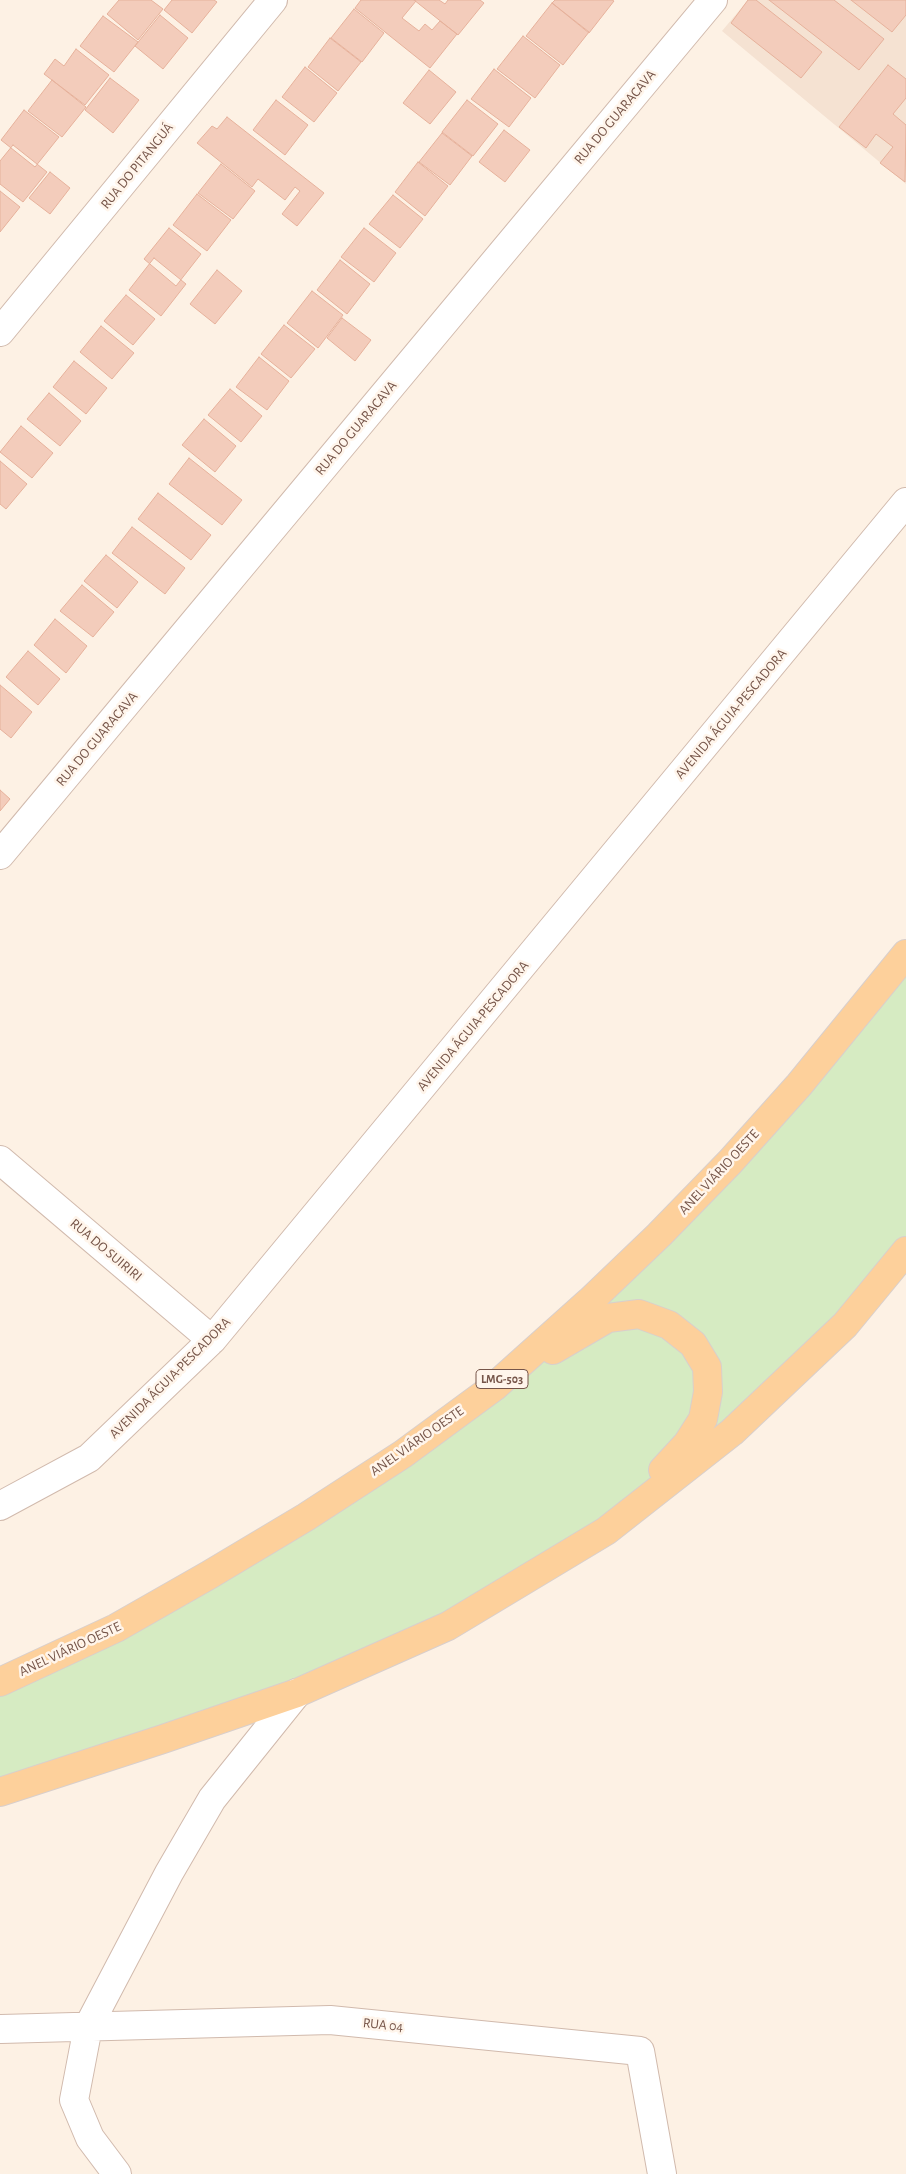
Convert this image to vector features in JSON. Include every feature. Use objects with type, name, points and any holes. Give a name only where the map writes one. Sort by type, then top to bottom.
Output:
[{"type":"main road","name":"ANEL VIÁRIO OESTE","points":[[0,1682],[116,1628],[306,1517],[402,1454],[494,1386],[597,1295],[730,1162],[799,1084],[906,954]]},
{"type":"main road","points":[[0,1792],[297,1693],[448,1626],[606,1531],[732,1432],[845,1324],[906,1251]]},
{"type":"main road","points":[[494,1386],[608,1318],[639,1314],[669,1325],[693,1344],[707,1367],[708,1392],[703,1419],[687,1444],[606,1531]]},
{"type":"street","name":"RUA DO PITANGUÁ","points":[[0,332],[273,0]]},
{"type":"street","name":"RUA DO GUARACAVA","points":[[0,856],[712,0]]},
{"type":"street","name":"AVENIDA ÁGUIA-PESCADORA","points":[[0,1506],[89,1458],[212,1340],[906,502]]},
{"type":"street","name":"RUA DO SUIRIRI","points":[[0,1160],[212,1340]]},
{"type":"street","points":[[117,2174],[90,2138],[74,2100],[88,2027],[169,1873],[212,1799],[297,1693]]},
{"type":"street","name":"RUA 04","points":[[1,2029],[330,2020],[640,2051],[662,2174]]},
{"type":"shaded area","points":[[748,0],[906,0],[906,184],[722,31]]},
{"type":"green space","points":[[906,954],[906,1251],[732,1432],[448,1626],[0,1792],[0,1682],[306,1517],[590,1301]]},
{"type":"building","points":[[119,0],[151,0],[163,9],[138,40],[107,14]]},
{"type":"building","points":[[172,0],[214,0],[217,2],[192,33],[164,10]]},
{"type":"building","points":[[361,0],[414,0],[416,1],[402,18],[419,31],[425,24],[432,30],[440,21],[457,34],[430,68],[355,8]]},
{"type":"building","points":[[414,0],[439,0],[445,4],[448,0],[480,0],[484,3],[458,35]]},
{"type":"building","points":[[555,0],[614,1],[589,33],[552,3]]},
{"type":"building","points":[[748,0],[756,0],[822,52],[801,78],[731,23]]},
{"type":"building","points":[[769,0],[834,0],[884,39],[859,70]]},
{"type":"building","points":[[851,0],[906,0],[906,15],[892,32]]},
{"type":"building","points":[[552,3],[589,32],[563,65],[526,36]]},
{"type":"building","points":[[354,9],[384,33],[362,62],[331,38]]},
{"type":"building","points":[[160,15],[188,38],[163,69],[135,46]]},
{"type":"building","points":[[103,16],[138,42],[114,72],[80,46]]},
{"type":"building","points":[[523,36],[560,65],[535,98],[497,69]]},
{"type":"building","points":[[330,38],[361,62],[338,91],[308,67]]},
{"type":"building","points":[[76,49],[109,75],[85,105],[44,74],[55,59],[64,66]]},
{"type":"building","points":[[888,65],[906,79],[906,98],[893,114],[906,125],[905,182],[880,163],[893,147],[876,134],[866,148],[839,127]]},
{"type":"building","points":[[305,67],[337,93],[314,122],[282,97]]},
{"type":"building","points":[[494,69],[531,98],[509,127],[471,99]]},
{"type":"building","points":[[429,70],[456,92],[430,124],[403,103]]},
{"type":"building","points":[[110,78],[139,100],[113,133],[85,110]]},
{"type":"building","points":[[52,80],[86,107],[62,137],[28,111]]},
{"type":"building","points":[[276,100],[308,125],[285,155],[253,130]]},
{"type":"building","points":[[467,100],[498,124],[473,156],[442,132]]},
{"type":"building","points":[[24,110],[59,137],[35,167],[1,140]]},
{"type":"building","points":[[227,117],[324,193],[297,226],[282,214],[300,191],[295,187],[285,200],[258,179],[252,187],[197,143],[212,126],[217,129]]},
{"type":"building","points":[[504,130],[530,150],[505,182],[479,162]]},
{"type":"building","points":[[442,133],[472,156],[450,185],[419,162]]},
{"type":"building","points":[[13,145],[47,172],[23,202],[0,184],[0,161]]},
{"type":"building","points":[[418,162],[448,186],[425,216],[395,192]]},
{"type":"building","points":[[221,164],[255,191],[233,219],[198,193]]},
{"type":"building","points":[[50,172],[70,188],[50,214],[29,198]]},
{"type":"building","points":[[0,191],[20,207],[0,232]]},
{"type":"building","points":[[197,194],[231,220],[207,251],[173,225]]},
{"type":"building","points":[[393,195],[423,219],[400,248],[369,224]]},
{"type":"building","points":[[169,228],[201,254],[176,286],[144,259]]},
{"type":"building","points":[[364,228],[396,253],[374,282],[341,257]]},
{"type":"building","points":[[154,258],[186,284],[161,316],[129,290]]},
{"type":"building","points":[[340,260],[370,284],[347,314],[317,290]]},
{"type":"building","points":[[217,270],[242,291],[215,324],[190,304]]},
{"type":"building","points":[[312,291],[343,315],[318,348],[287,323]]},
{"type":"building","points":[[126,295],[155,319],[133,345],[104,321]]},
{"type":"building","points":[[342,318],[371,340],[355,361],[327,338]]},
{"type":"building","points":[[284,325],[315,349],[291,378],[261,354]]},
{"type":"building","points":[[101,326],[134,353],[112,379],[80,352]]},
{"type":"building","points":[[259,357],[289,381],[267,410],[236,387]]},
{"type":"building","points":[[74,361],[107,388],[86,414],[53,387]]},
{"type":"building","points":[[230,389],[262,416],[241,442],[208,415]]},
{"type":"building","points":[[49,393],[81,421],[60,446],[27,419]]},
{"type":"building","points":[[204,419],[236,446],[215,472],[182,445]]},
{"type":"building","points":[[21,426],[53,453],[32,478],[0,452]]},
{"type":"building","points":[[189,458],[242,500],[222,525],[169,484]]},
{"type":"building","points":[[0,461],[27,484],[6,509],[0,504]]},
{"type":"building","points":[[158,493],[211,535],[191,560],[138,519]]},
{"type":"building","points":[[132,527],[185,568],[165,594],[112,553]]},
{"type":"building","points":[[106,555],[138,582],[117,608],[84,581]]},
{"type":"building","points":[[82,585],[114,612],[93,637],[60,611]]},
{"type":"building","points":[[55,619],[87,646],[66,673],[34,645]]},
{"type":"building","points":[[28,651],[60,679],[38,705],[6,677]]},
{"type":"building","points":[[0,685],[32,712],[11,738],[0,729]]},
{"type":"building","points":[[0,790],[10,799],[0,811]]}]
